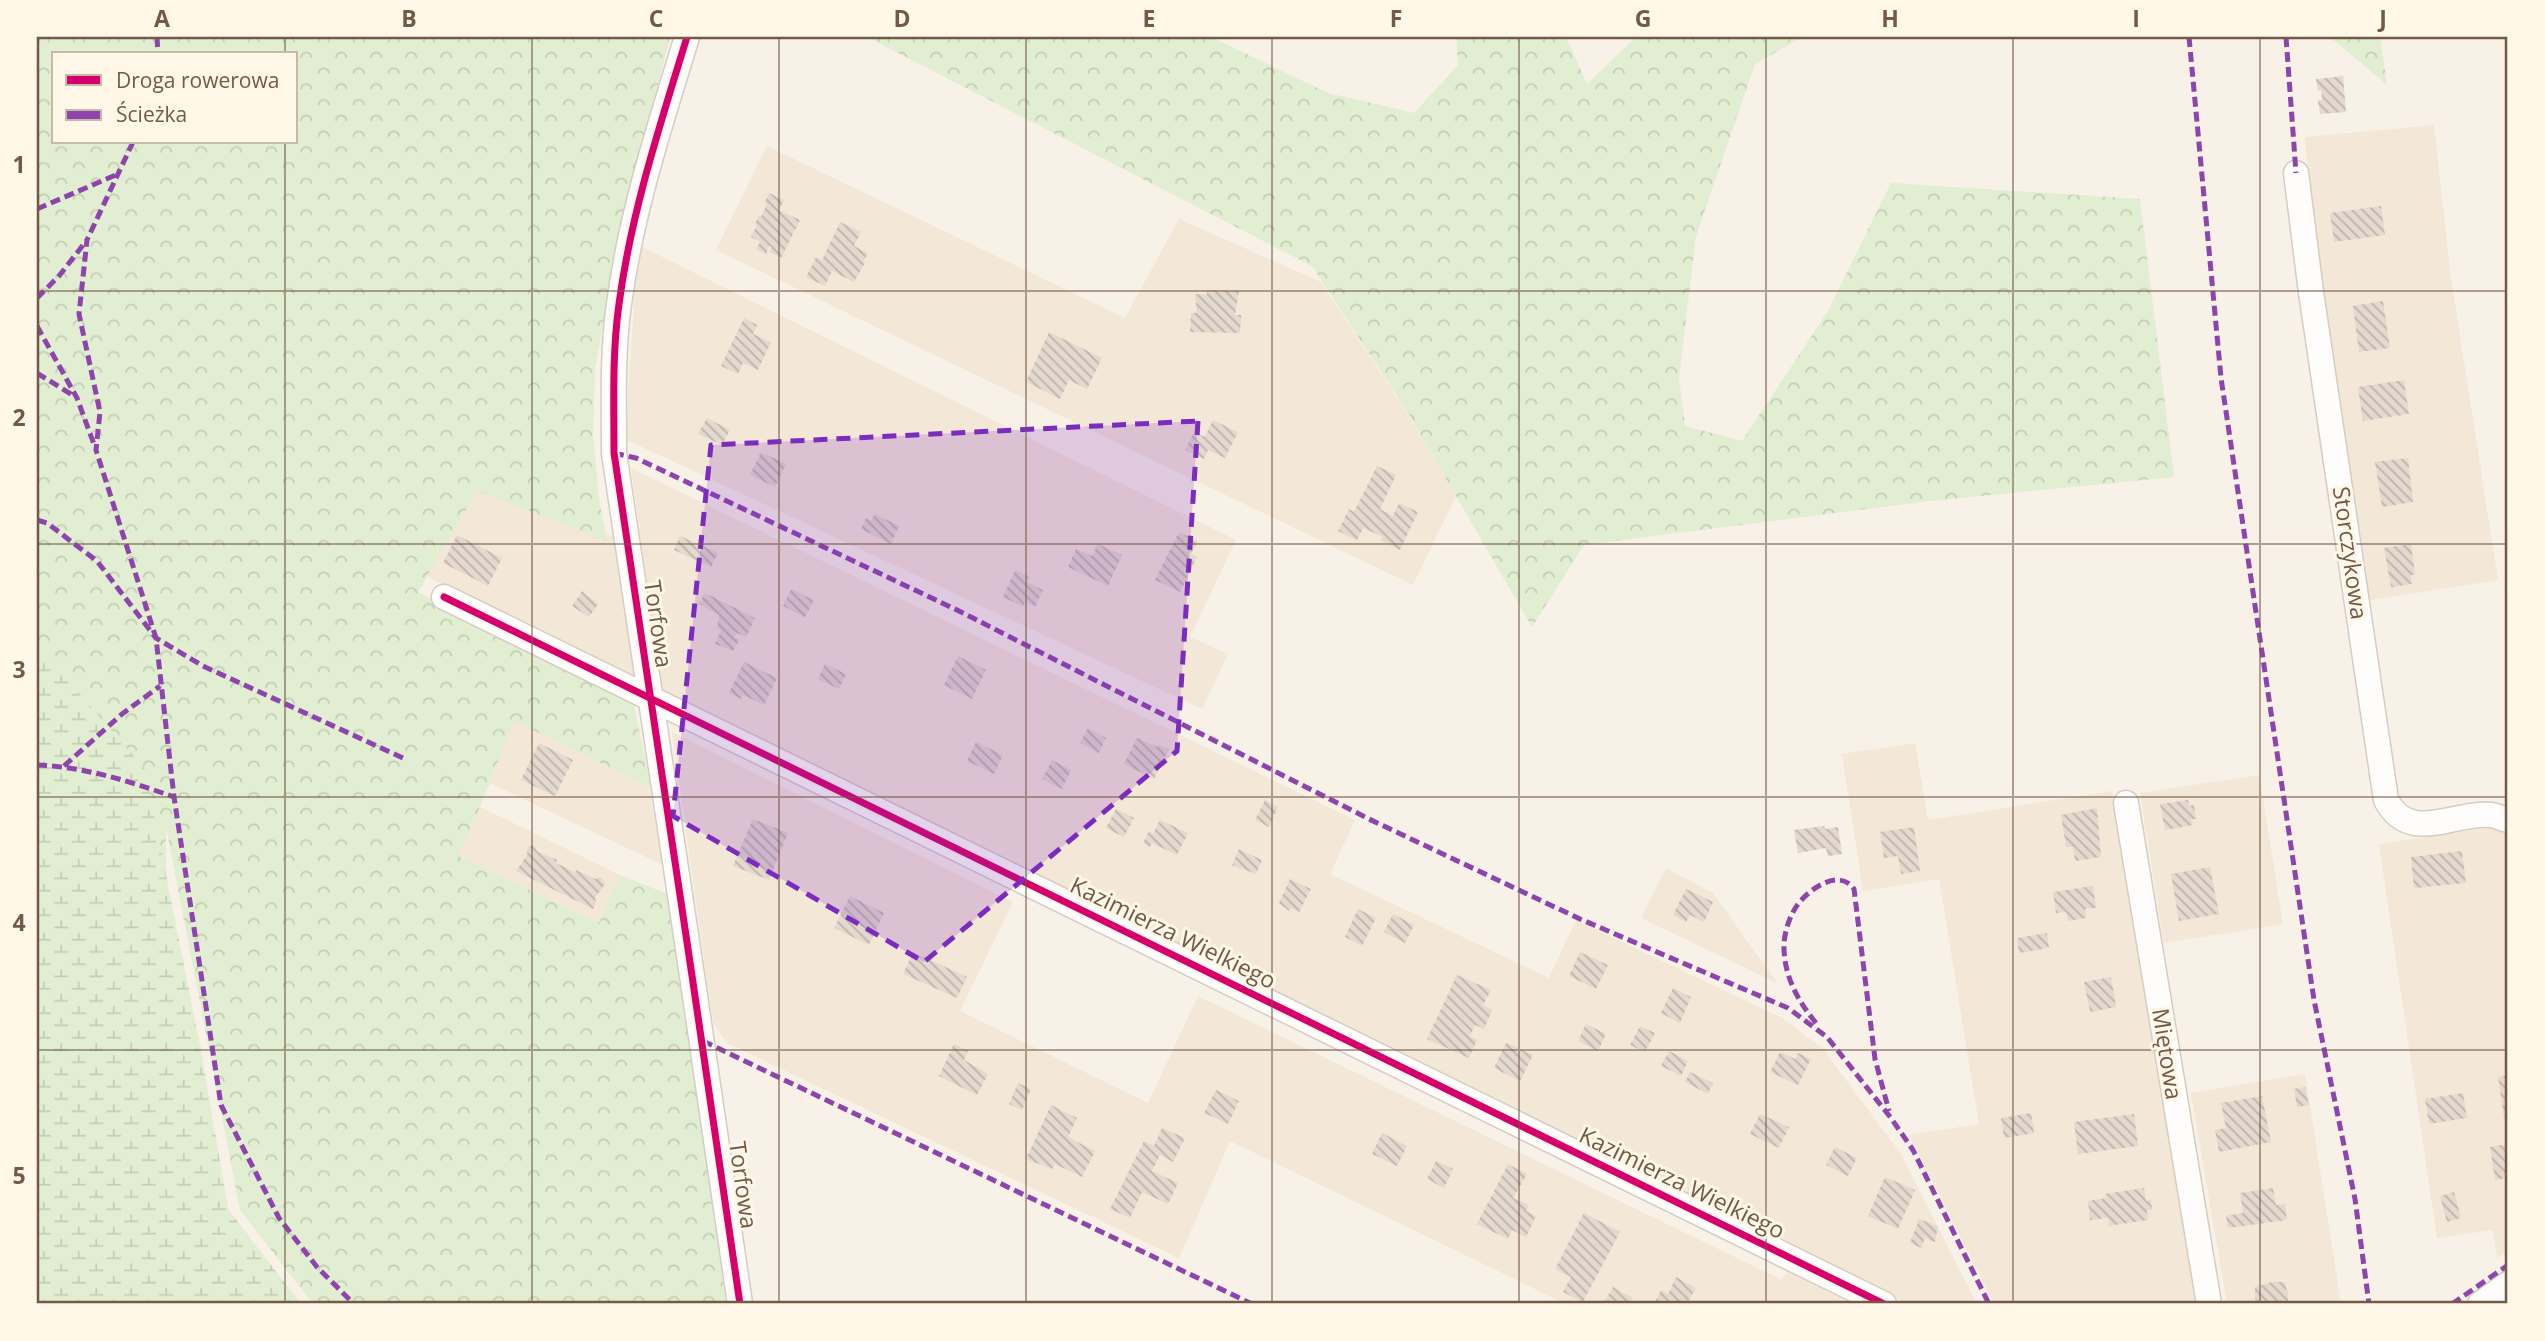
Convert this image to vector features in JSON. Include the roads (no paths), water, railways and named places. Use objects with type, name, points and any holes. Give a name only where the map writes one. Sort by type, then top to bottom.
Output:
[{"type":"street","name":"Torfowa","points":[[687,37],[633,224],[618,306],[614,453],[740,1304]]},
{"type":"street","name":"Storczykowa","points":[[2297,173],[2311,292],[2386,800],[2400,819],[2415,823],[2432,824],[2492,815],[2508,820]]},
{"type":"street","name":"Kazimierza Wielkiego","points":[[444,597],[1884,1304]]},
{"type":"street","name":"Miętowa","points":[[2126,803],[2209,1304]]},
{"type":"street","points":[[2480,1304],[2508,1284]]}]
